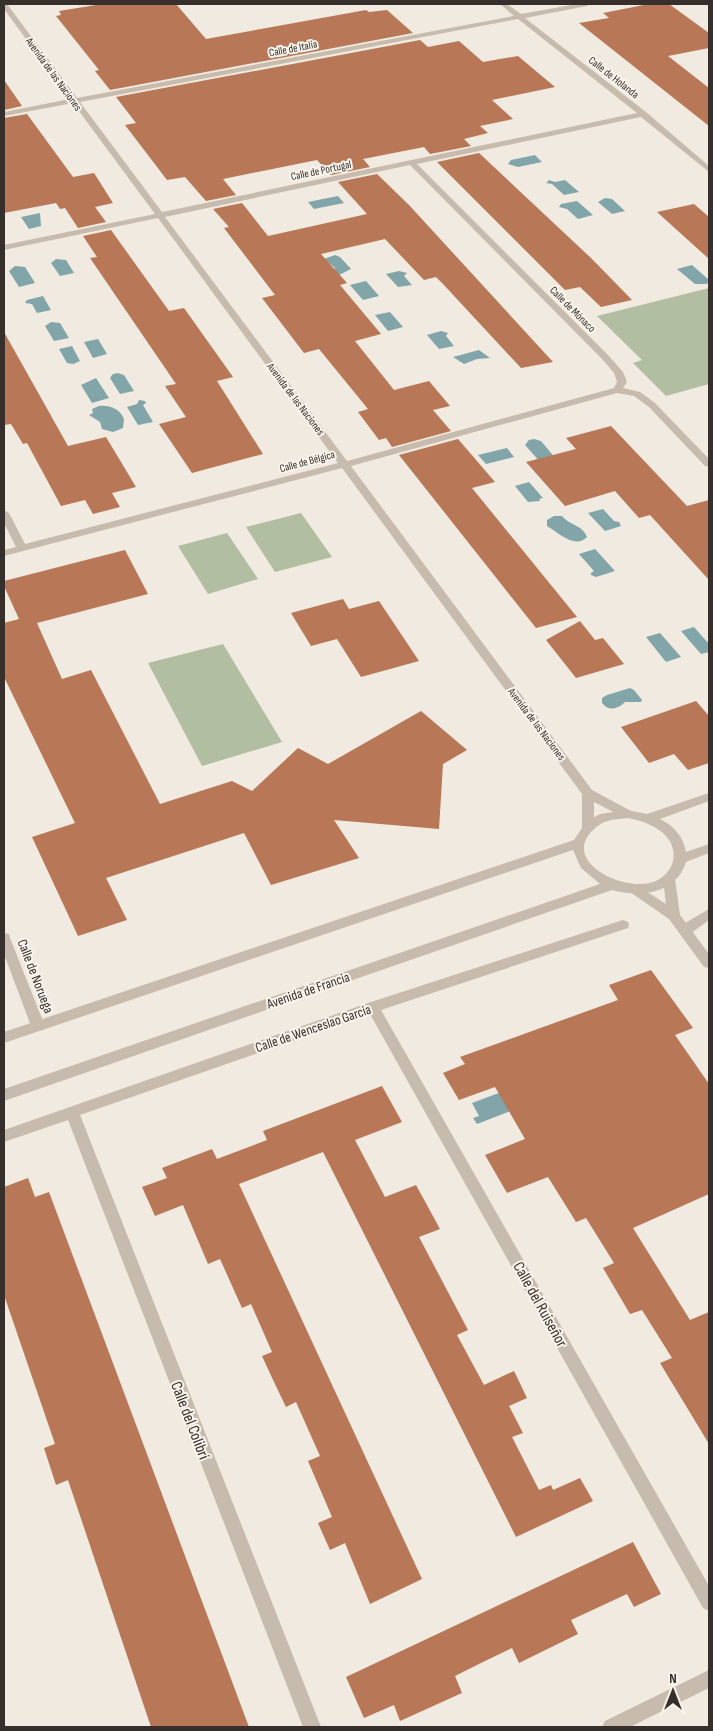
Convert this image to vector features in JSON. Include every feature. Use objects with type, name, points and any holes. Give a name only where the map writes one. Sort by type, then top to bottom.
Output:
[{"type":"street","name":"Calle de Holanda","points":[[503,4],[643,114],[709,170]]},
{"type":"street","name":"Calle de Italia","points":[[4,114],[587,4]]},
{"type":"street","name":"Avenida de las Naciones","points":[[4,5],[158,216],[588,793],[626,814]]},
{"type":"street","name":"Calle de Portugal","points":[[4,248],[643,114]]},
{"type":"street","name":"Calle de Mónaco","points":[[411,162],[606,358],[618,372],[622,382],[617,390]]},
{"type":"street","points":[[617,390],[637,394],[652,404],[709,464]]},
{"type":"street","name":"Calle de Bélgica","points":[[4,553],[617,390]]},
{"type":"street","points":[[4,513],[22,548]]},
{"type":"street","points":[[588,793],[588,828]]},
{"type":"street","points":[[648,818],[709,797]]},
{"type":"street","points":[[626,814],[648,818],[666,828],[678,842],[682,859],[677,870],[669,879],[656,886],[634,889],[612,886],[592,875],[580,859],[579,843],[583,832],[593,823],[606,817],[626,814]]},
{"type":"street","points":[[4,1037],[579,843]]},
{"type":"street","points":[[682,859],[709,848]]},
{"type":"street","points":[[669,879],[674,916]]},
{"type":"street","name":"Avenida de Francia","points":[[4,1095],[612,886]]},
{"type":"street","points":[[634,889],[674,916],[709,963]]},
{"type":"street","points":[[684,930],[709,914]]},
{"type":"street","name":"Calle de Wenceslao García","points":[[4,1136],[373,1007],[623,925]]},
{"type":"street","name":"Calle de Noruega","points":[[4,938],[38,1026]]},
{"type":"street","name":"Calle del Ruiseñor","points":[[373,1007],[709,1602]]},
{"type":"street","name":"Calle del Colibrí","points":[[72,1112],[312,1727]]},
{"type":"street","points":[[611,1727],[709,1679]]},
{"type":"green space","points":[[709,288],[709,384],[666,396],[633,363],[642,360],[597,316]]},
{"type":"green space","points":[[301,513],[332,557],[275,572],[246,527]]},
{"type":"green space","points":[[227,533],[258,579],[208,594],[178,546]]},
{"type":"green space","points":[[223,644],[282,742],[202,766],[148,663]]},
{"type":"water","points":[[535,155],[542,162],[518,167],[508,164],[511,160]]},
{"type":"water","points":[[549,180],[555,182],[565,180],[579,192],[564,195],[552,184],[546,183]]},
{"type":"water","points":[[338,196],[344,203],[314,209],[308,202]]},
{"type":"water","points":[[605,198],[612,199],[625,211],[612,214],[598,202]]},
{"type":"water","points":[[577,201],[593,215],[578,219],[567,209],[559,207],[561,204]]},
{"type":"water","points":[[40,213],[41,226],[29,229],[21,217]]},
{"type":"water","points":[[335,255],[340,257],[351,269],[339,275],[334,270],[335,268],[324,259]]},
{"type":"water","points":[[56,259],[66,260],[74,273],[60,276],[51,263]]},
{"type":"water","points":[[692,265],[709,280],[707,284],[695,284],[677,269]]},
{"type":"water","points":[[15,266],[25,267],[35,283],[19,287],[9,271]]},
{"type":"water","points":[[399,271],[407,273],[404,276],[412,285],[398,287],[386,274]]},
{"type":"water","points":[[366,281],[379,296],[363,300],[350,285]]},
{"type":"water","points":[[43,296],[51,310],[37,313],[32,304],[25,303],[27,300]]},
{"type":"water","points":[[390,312],[403,327],[388,331],[375,315]]},
{"type":"water","points":[[51,322],[60,323],[69,338],[54,341],[45,326]]},
{"type":"water","points":[[441,331],[448,333],[446,336],[454,346],[439,349],[427,335]]},
{"type":"water","points":[[98,339],[107,354],[93,358],[84,342]]},
{"type":"water","points":[[72,346],[80,361],[73,364],[67,363],[59,349]]},
{"type":"water","points":[[479,350],[490,358],[477,359],[464,364],[453,357]]},
{"type":"water","points":[[113,374],[124,375],[134,391],[120,394],[110,378]]},
{"type":"water","points":[[96,378],[109,398],[92,403],[81,385]]},
{"type":"water","points":[[139,400],[145,401],[146,403],[143,405],[153,422],[138,425],[127,407],[137,404]]},
{"type":"water","points":[[99,406],[107,406],[117,410],[124,419],[123,428],[113,432],[102,429],[100,422],[89,415],[93,413],[92,409]]},
{"type":"water","points":[[529,440],[541,441],[556,459],[541,463],[525,445]]},
{"type":"water","points":[[507,448],[514,457],[486,464],[478,455]]},
{"type":"water","points":[[529,482],[543,498],[539,499],[540,501],[528,502],[515,486]]},
{"type":"water","points":[[603,509],[614,521],[619,522],[621,526],[605,531],[588,513]]},
{"type":"water","points":[[554,516],[562,516],[579,527],[587,537],[577,542],[561,536],[547,526],[547,520]]},
{"type":"water","points":[[595,549],[615,571],[596,577],[591,575],[594,571],[579,554]]},
{"type":"water","points":[[694,627],[709,644],[709,652],[701,654],[681,631]]},
{"type":"water","points":[[660,633],[681,657],[666,662],[646,637]]},
{"type":"water","points":[[630,688],[642,700],[641,702],[625,702],[614,709],[608,708],[602,703],[602,698],[607,695]]},
{"type":"water","points":[[504,1091],[516,1109],[477,1124],[473,1118],[479,1116],[472,1103]]},
{"type":"building","points":[[102,4],[176,4],[206,39],[366,10],[369,12],[387,10],[413,33],[110,90],[95,71],[99,70],[56,16],[61,15],[59,11]]},
{"type":"building","points":[[649,4],[669,4],[709,33],[709,48],[668,56],[709,88],[709,126],[579,23],[609,18],[603,13]]},
{"type":"building","points":[[420,40],[428,47],[459,41],[483,62],[518,56],[555,87],[492,100],[513,119],[480,126],[488,133],[464,139],[471,146],[430,154],[424,147],[363,159],[370,167],[331,175],[317,160],[223,179],[236,195],[206,201],[185,177],[167,180],[125,125],[136,123],[116,97]]},
{"type":"building","points":[[4,80],[22,106],[4,110]]},
{"type":"building","points":[[27,114],[73,177],[94,173],[113,203],[95,207],[106,222],[78,228],[65,208],[60,209],[56,203],[4,213],[4,118]]},
{"type":"building","points":[[479,153],[592,259],[632,300],[601,307],[580,287],[565,290],[437,162]]},
{"type":"building","points":[[377,174],[409,205],[553,362],[521,368],[436,277],[424,280],[385,239],[321,254],[347,283],[340,285],[381,334],[355,341],[394,390],[429,381],[450,406],[433,410],[451,431],[392,447],[386,438],[379,440],[358,412],[368,409],[319,349],[304,353],[262,298],[275,295],[224,228],[229,227],[213,209],[242,203],[268,236],[367,214],[338,182]]},
{"type":"building","points":[[694,204],[709,217],[709,259],[657,212]]},
{"type":"building","points":[[111,230],[169,311],[184,308],[233,377],[217,381],[263,454],[192,473],[159,424],[186,417],[165,386],[176,384],[90,258],[97,257],[83,236]]},
{"type":"building","points":[[4,332],[68,446],[106,437],[136,487],[112,493],[120,507],[93,514],[85,500],[61,506],[27,443],[23,444],[11,424],[4,425]]},
{"type":"building","points":[[611,426],[687,506],[709,500],[709,580],[650,515],[639,518],[615,491],[565,506],[526,462],[576,449],[566,438]]},
{"type":"building","points":[[458,439],[495,482],[472,488],[577,617],[536,628],[399,455]]},
{"type":"building","points":[[125,550],[148,594],[37,623],[62,679],[91,670],[160,804],[232,781],[252,791],[298,748],[328,764],[421,711],[467,750],[443,764],[439,829],[334,820],[359,858],[271,885],[244,833],[106,878],[127,920],[78,936],[32,837],[75,823],[4,677],[4,623],[19,619],[4,586],[4,581]]},
{"type":"building","points":[[343,599],[349,609],[379,601],[419,661],[361,677],[337,639],[311,646],[291,613]]},
{"type":"building","points":[[580,621],[595,640],[603,638],[624,664],[576,678],[546,640]]},
{"type":"building","points":[[696,701],[709,716],[709,763],[688,770],[674,754],[649,763],[621,727]]},
{"type":"building","points":[[651,970],[693,1028],[675,1035],[709,1084],[709,1194],[633,1228],[690,1320],[709,1312],[709,1444],[660,1363],[672,1358],[642,1310],[630,1314],[603,1268],[614,1263],[586,1218],[576,1222],[548,1177],[507,1193],[485,1155],[525,1139],[495,1087],[459,1100],[443,1073],[465,1064],[460,1057],[618,1000],[609,985]]},
{"type":"building","points":[[382,1086],[402,1122],[355,1140],[385,1197],[416,1185],[440,1229],[419,1237],[468,1330],[457,1335],[484,1385],[514,1371],[527,1398],[509,1406],[523,1433],[512,1437],[539,1490],[551,1485],[553,1490],[580,1478],[593,1501],[516,1537],[323,1152],[239,1184],[422,1579],[370,1604],[345,1543],[330,1550],[318,1523],[332,1517],[308,1461],[320,1456],[296,1402],[286,1407],[262,1356],[272,1352],[251,1304],[242,1308],[220,1259],[208,1264],[183,1205],[155,1216],[142,1187],[167,1178],[162,1168],[212,1149],[217,1159],[267,1140],[263,1131]]},
{"type":"building","points":[[28,1178],[35,1197],[49,1192],[249,1727],[151,1727],[68,1480],[56,1485],[44,1448],[55,1444],[4,1295],[4,1187]]},
{"type":"building","points":[[633,1542],[661,1594],[634,1607],[627,1594],[571,1620],[578,1634],[519,1663],[512,1648],[483,1662],[455,1676],[462,1693],[400,1721],[394,1705],[364,1718],[346,1677]]}]
